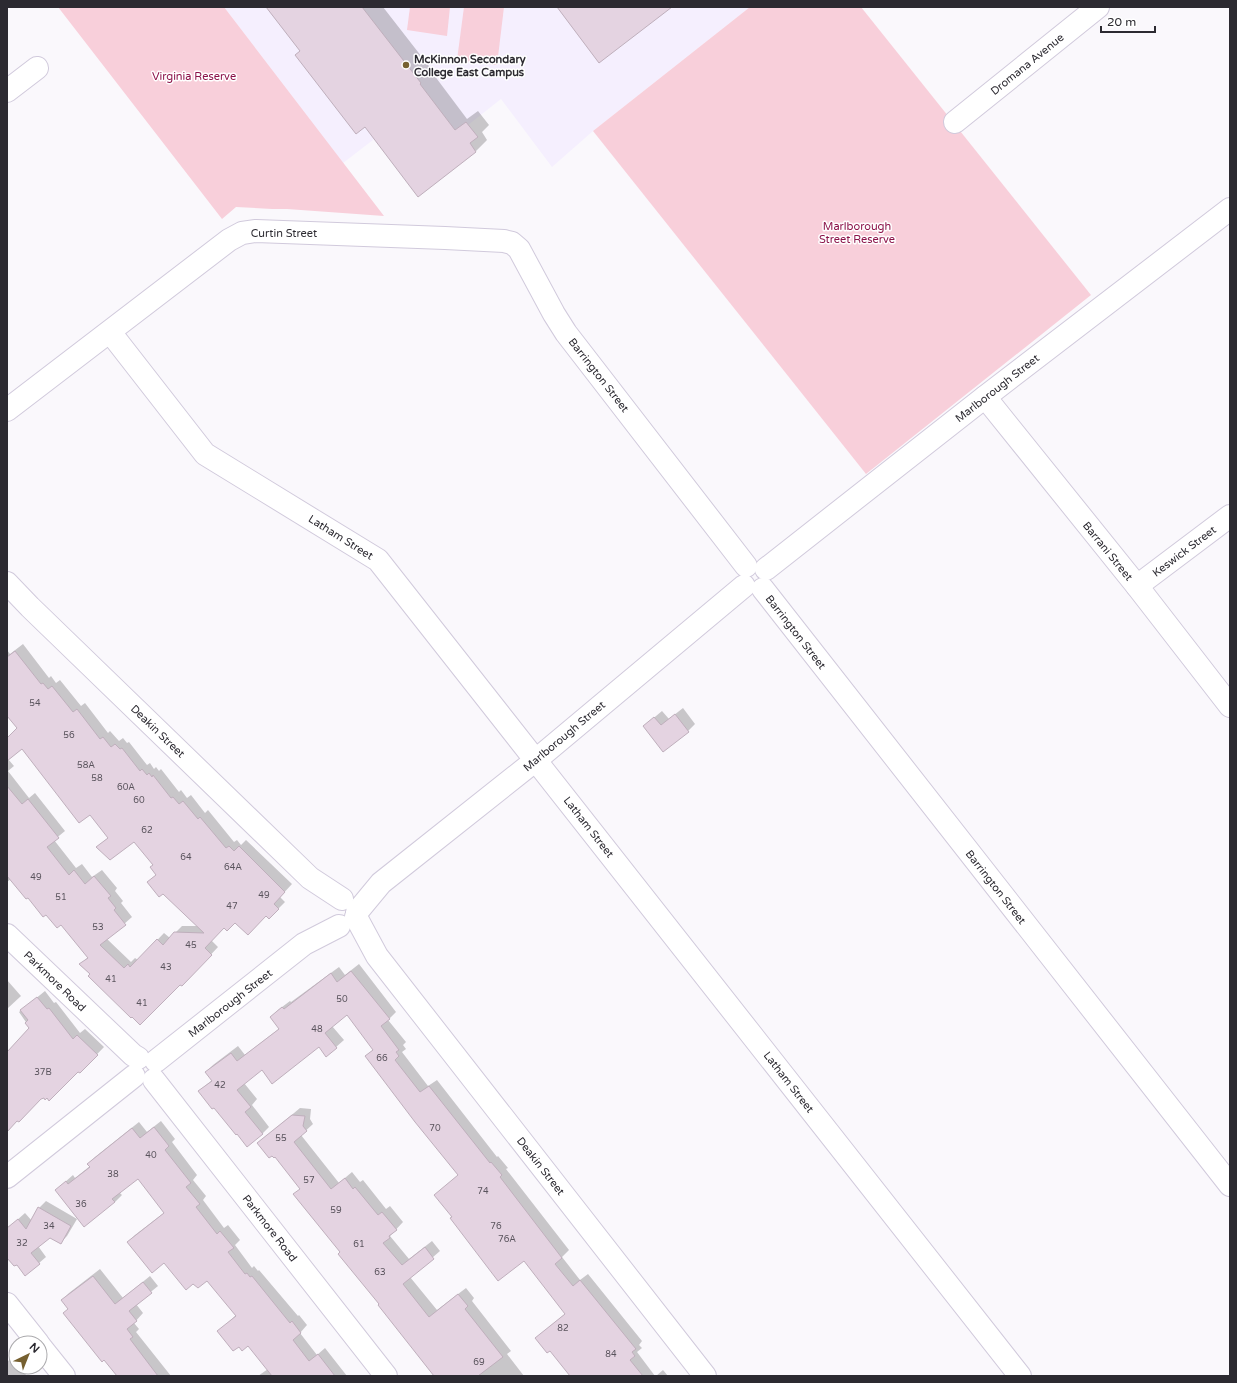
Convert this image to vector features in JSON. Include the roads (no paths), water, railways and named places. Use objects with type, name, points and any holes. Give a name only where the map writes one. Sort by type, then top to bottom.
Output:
[{"type":"street","name":"Dromana Avenue","points":[[955,122],[1098,7]]},
{"type":"street","points":[[7,90],[37,68]]},
{"type":"street","name":"Marlborough Street","points":[[7,1177],[146,1069],[536,760],[755,577],[985,397],[1230,209]]},
{"type":"street","name":"Curtin Street","points":[[7,410],[229,240],[242,233],[256,231],[504,241],[519,249],[544,294]]},
{"type":"street","name":"Barrington Street","points":[[544,294],[566,333],[1230,1185]]},
{"type":"street","name":"Latham Street","points":[[110,332],[205,454],[378,560],[1020,1376]]},
{"type":"street","name":"Barrani Street","points":[[985,397],[1137,586],[1230,706]]},
{"type":"street","name":"Keswick Street","points":[[1137,586],[1230,516]]},
{"type":"street","name":"Deakin Street","points":[[7,583],[310,878],[343,913],[705,1376]]},
{"type":"street","name":"Parkmore Road","points":[[7,935],[127,1049],[146,1069],[386,1376]]},
{"type":"street","points":[[7,1304],[32,1335]]},
{"type":"street","points":[[48,1356],[64,1376]]},
{"type":"place","name":"McKinnon Secondary College East Campus","points":[[406,65]]},
{"type":"park label","name":"Virginia Reserve","points":[[194,76]]},
{"type":"park label","name":"Marlborough Street Reserve","points":[[857,232]]}]
